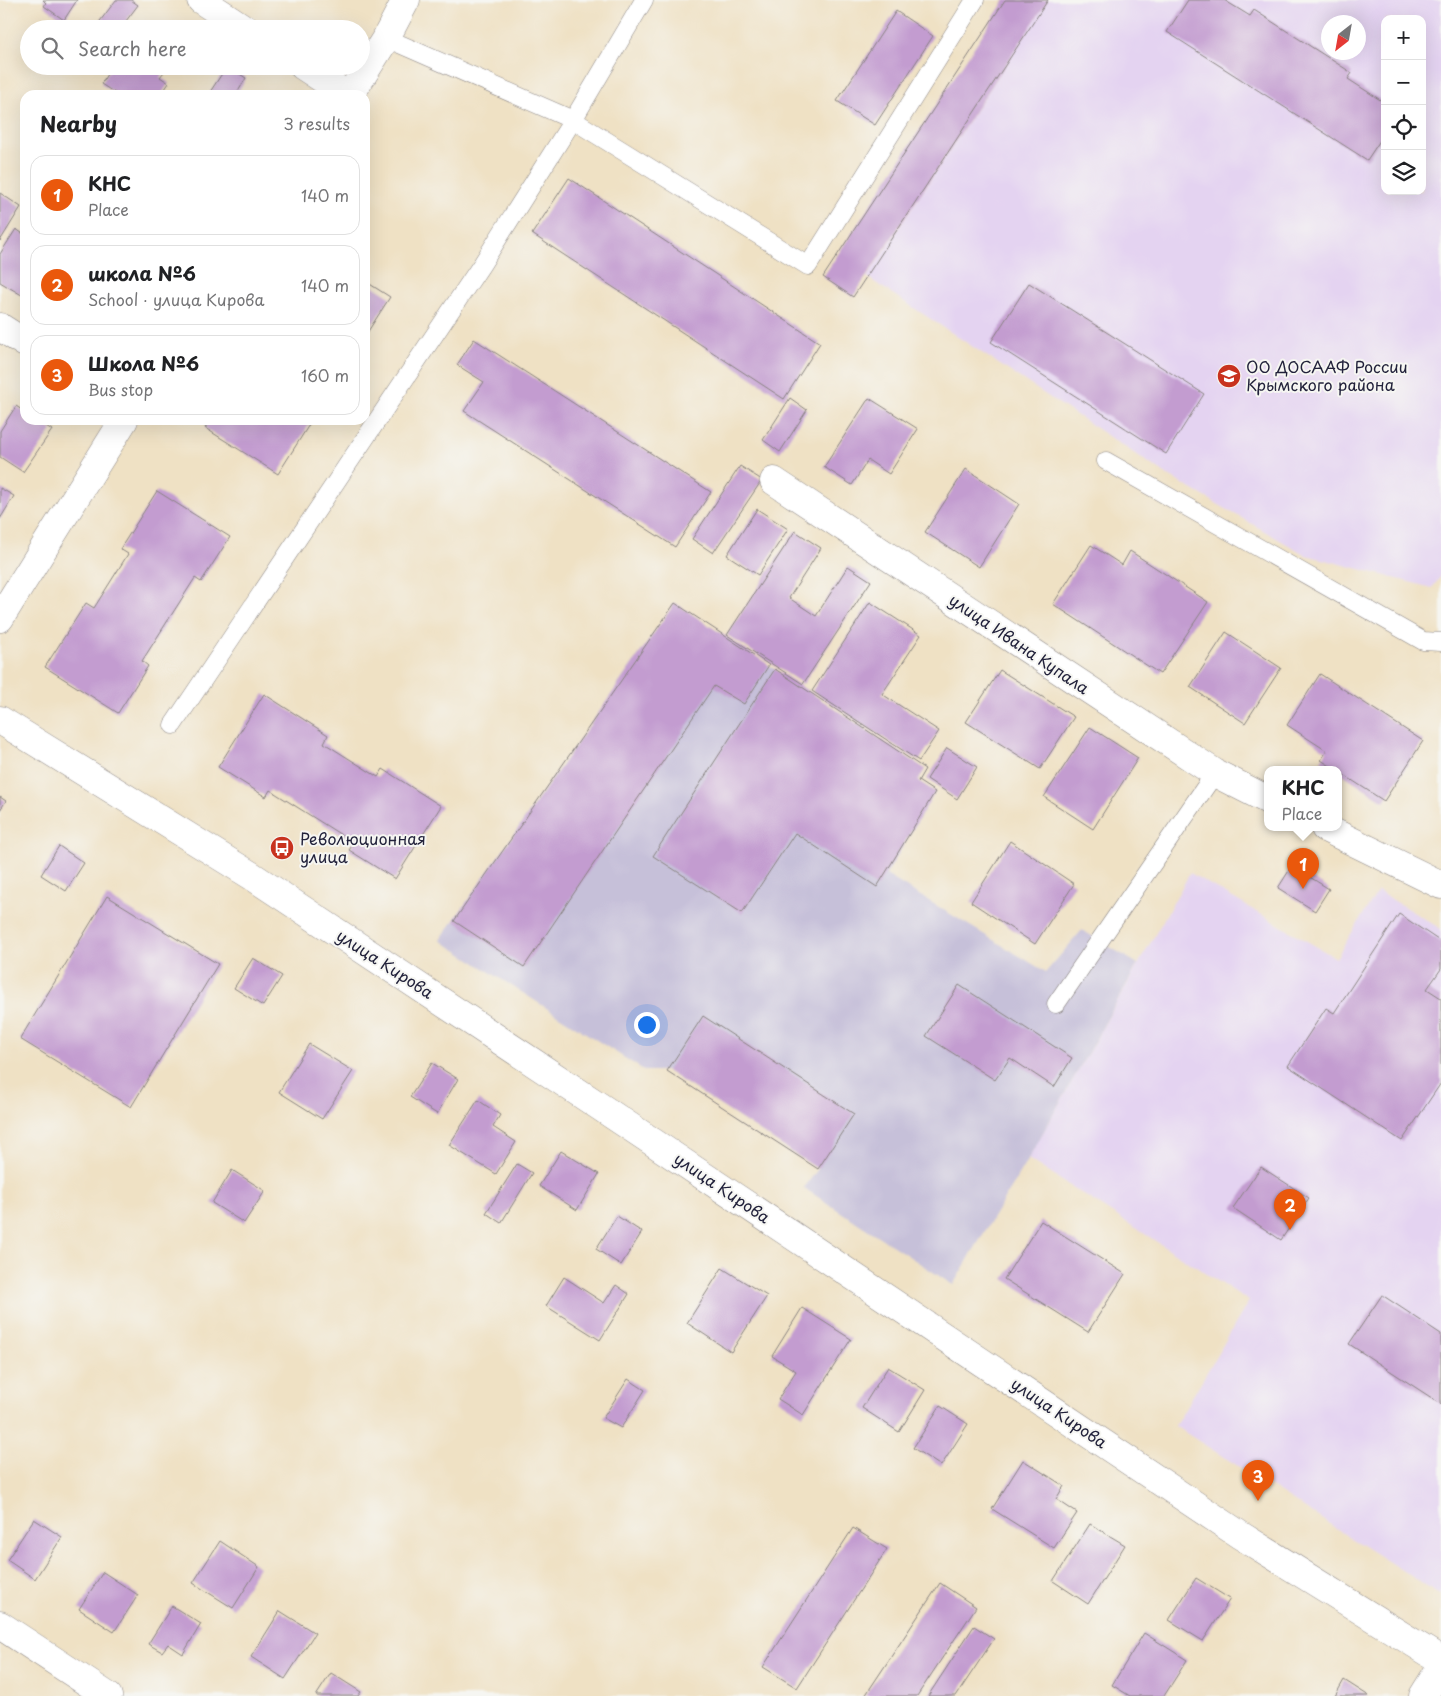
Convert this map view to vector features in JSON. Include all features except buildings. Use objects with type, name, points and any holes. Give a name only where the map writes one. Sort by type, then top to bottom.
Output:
[{"type":"main road","points":[[201,0],[231,20]]},
{"type":"main road","points":[[370,62],[386,38],[406,0]]},
{"type":"main road","points":[[317,75],[340,90]]},
{"type":"main road","points":[[351,90],[361,75]]},
{"type":"main road","points":[[0,327],[20,340]]},
{"type":"main road","points":[[0,618],[121,425]]},
{"type":"main road","name":"улица Ивана Купала","points":[[774,481],[1215,773],[1264,798]]},
{"type":"main road","name":"улица Кирова","points":[[0,720],[252,876],[1240,1535],[1441,1660]]},
{"type":"main road","points":[[1331,831],[1441,885]]},
{"type":"main road","points":[[0,1625],[108,1696]]},
{"type":"main road","points":[[1423,1696],[1441,1667]]},
{"type":"lane","points":[[173,726],[482,264],[573,120],[644,0]]},
{"type":"lane","points":[[386,38],[573,120],[808,266],[974,0]]},
{"type":"lane","points":[[1106,461],[1424,641],[1441,642]]},
{"type":"lane","points":[[1056,1004],[1215,773]]},
{"type":"shaded area","name":"ОО ДОСААФ России Крымского района","points":[[1048,0],[1441,0],[1441,576],[1432,588],[1306,555],[1167,475],[867,277]]},
{"type":"shaded area","points":[[675,603],[925,769],[918,781],[935,792],[886,875],[1046,972],[1082,930],[1138,964],[1028,1159],[953,1285],[804,1188],[818,1169],[667,1071],[645,1071],[440,940]]},
{"type":"shaded area","points":[[1190,873],[1336,958],[1378,891],[1441,929],[1441,1595],[1175,1426],[1249,1301],[1028,1159]]},
{"type":"place","name":"ОО ДОСААФ России Крымского района","points":[[1229,376]]},
{"type":"place","name":"Революционная улица","points":[[282,848]]},
{"type":"place","name":"КНС","points":[[1303,889]]},
{"type":"place","name":"школа №6","points":[[1290,1230]]},
{"type":"place","name":"Школа №6","points":[[1258,1501]]}]
